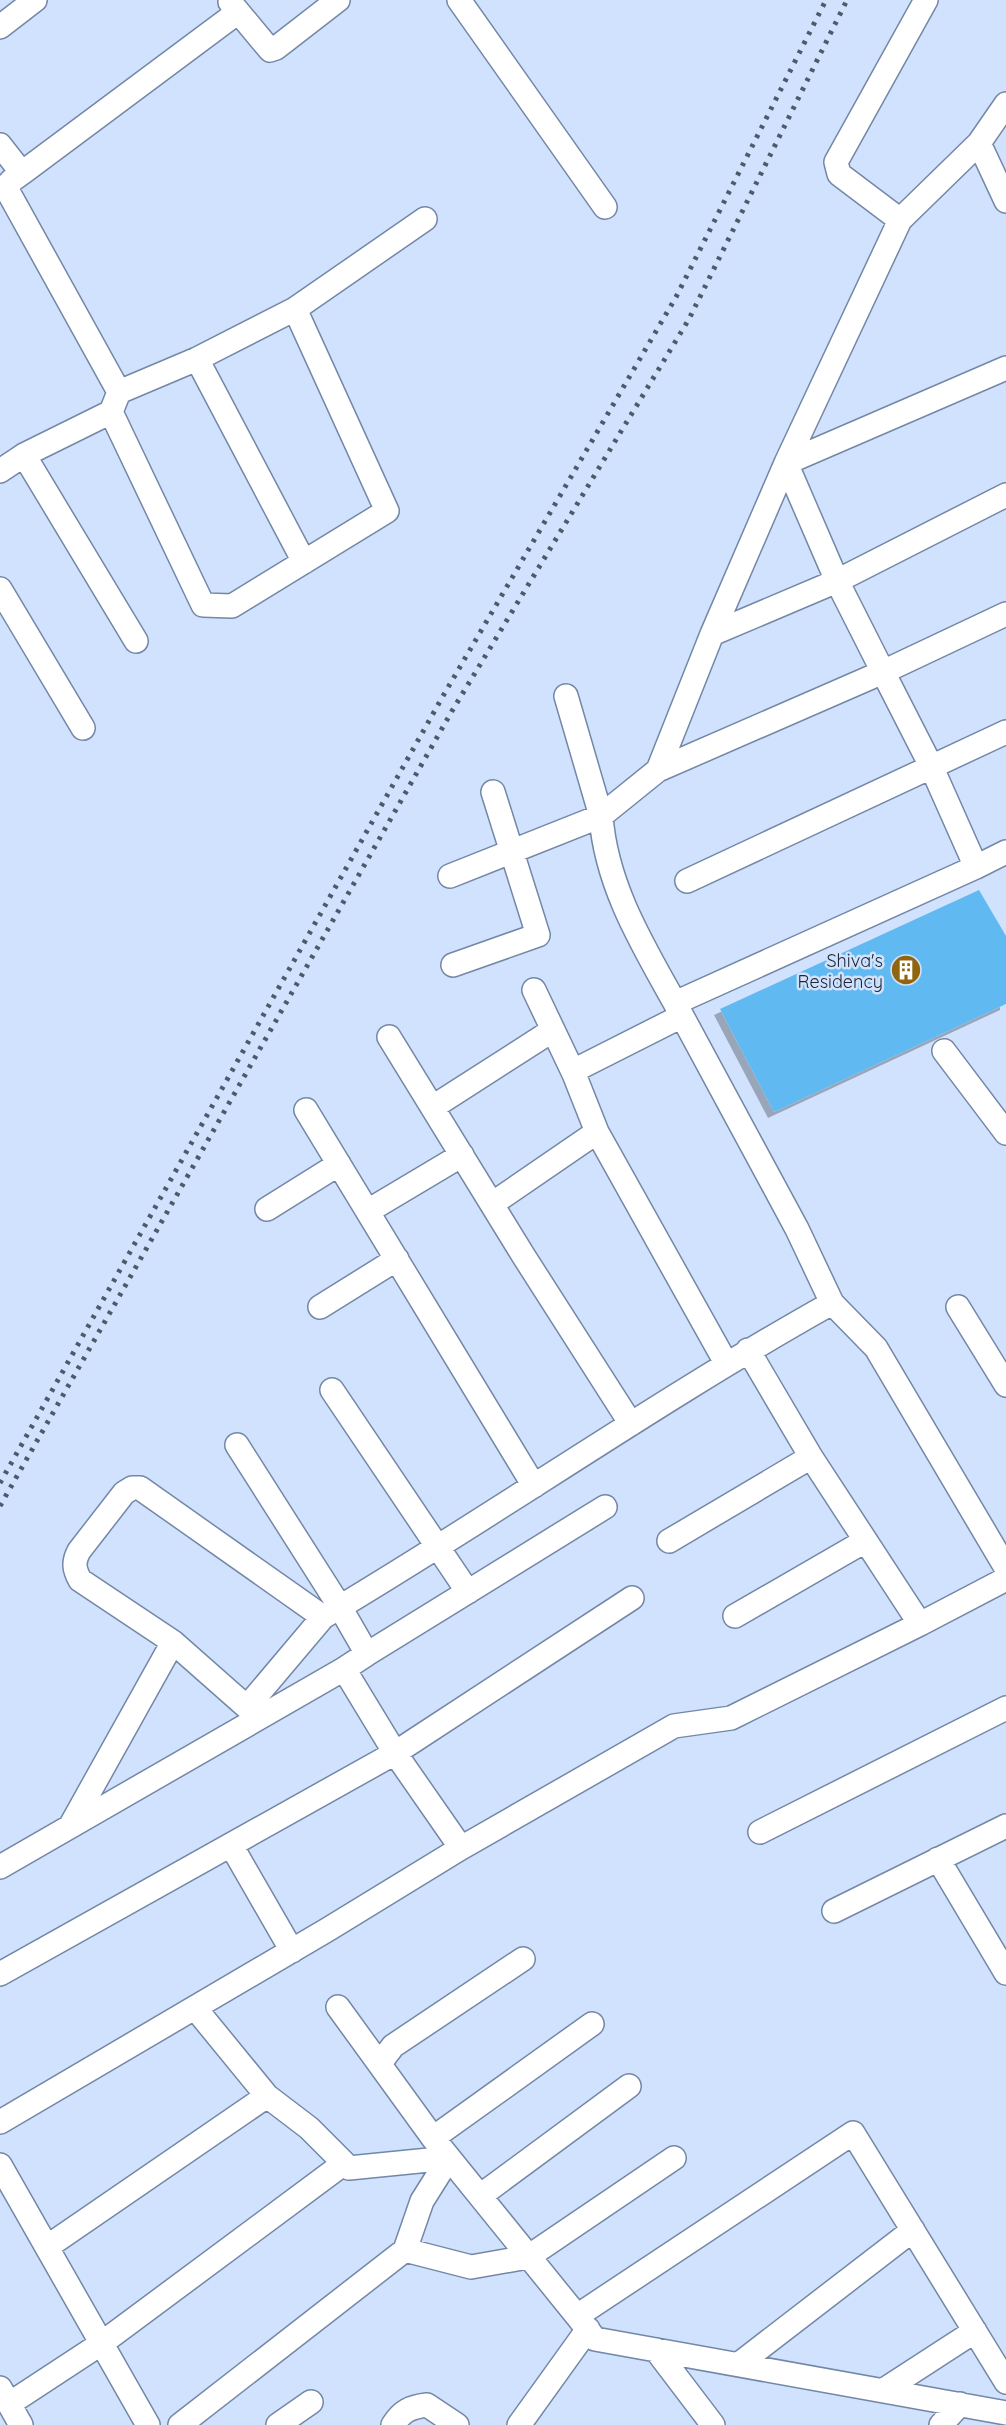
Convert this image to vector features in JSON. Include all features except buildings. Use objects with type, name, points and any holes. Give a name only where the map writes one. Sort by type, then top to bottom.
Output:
[{"type":"street","points":[[0,27],[35,0]]},
{"type":"street","points":[[9,183],[233,6],[270,50],[338,0]]},
{"type":"street","points":[[459,0],[605,207]]},
{"type":"street","points":[[900,220],[839,174],[836,162],[926,0]]},
{"type":"street","points":[[659,770],[712,634],[786,463],[900,220],[979,143],[1006,104]]},
{"type":"street","points":[[979,143],[1006,201]]},
{"type":"street","points":[[0,145],[9,183],[115,402],[203,605],[232,606],[387,511],[295,309]]},
{"type":"street","points":[[0,471],[115,402],[295,309],[425,219]]},
{"type":"street","points":[[197,359],[304,562]]},
{"type":"street","points":[[786,463],[1006,368]]},
{"type":"street","points":[[24,455],[136,641]]},
{"type":"street","points":[[786,463],[837,580],[932,768],[976,867]]},
{"type":"street","points":[[712,634],[837,580],[1006,495]]},
{"type":"street","points":[[0,589],[83,728]]},
{"type":"street","points":[[450,876],[601,816],[659,770],[883,672],[1006,614]]},
{"type":"street","points":[[566,696],[601,816],[603,839],[626,913],[797,1229],[832,1303],[876,1348],[1006,1568]]},
{"type":"street","points":[[687,881],[1006,732]]},
{"type":"street","points":[[453,965],[538,935],[493,792]]},
{"type":"street","points":[[573,1074],[678,1009],[1006,852]]},
{"type":"street","points":[[534,990],[597,1132],[726,1363]]},
{"type":"street","points":[[433,1107],[553,1030]]},
{"type":"street","points":[[389,1037],[632,1424]]},
{"type":"street","points":[[944,1051],[1006,1133]]},
{"type":"street","points":[[306,1110],[534,1486]]},
{"type":"street","points":[[492,1204],[597,1132]]},
{"type":"street","points":[[368,1211],[462,1155]]},
{"type":"street","points":[[268,1209],[339,1164]]},
{"type":"street","points":[[320,1307],[397,1259]]},
{"type":"street","points":[[253,1712],[331,1612],[437,1549],[726,1363],[832,1303]]},
{"type":"street","points":[[958,1307],[1006,1385]]},
{"type":"street","points":[[748,1350],[811,1457],[919,1624]]},
{"type":"street","points":[[332,1390],[468,1592]]},
{"type":"street","points":[[237,1445],[331,1612],[367,1654]]},
{"type":"street","points":[[669,1541],[811,1457]]},
{"type":"street","points":[[253,1712],[173,1642],[80,1580],[74,1560],[124,1493],[132,1488],[140,1489],[331,1612]]},
{"type":"street","points":[[0,1867],[253,1712],[344,1669],[605,1507]]},
{"type":"street","points":[[735,1616],[866,1541]]},
{"type":"street","points":[[0,2123],[461,1848],[674,1726],[732,1718],[1006,1579]]},
{"type":"street","points":[[0,1975],[395,1753],[632,1598]]},
{"type":"street","points":[[71,1825],[173,1642]]},
{"type":"street","points":[[344,1669],[395,1753],[461,1848]]},
{"type":"street","points":[[760,1832],[1006,1708]]},
{"type":"street","points":[[834,1911],[1006,1826]]},
{"type":"street","points":[[231,1845],[292,1951]]},
{"type":"street","points":[[938,1859],[1006,1973]]},
{"type":"street","points":[[380,2063],[393,2046],[523,1959]]},
{"type":"street","points":[[338,2007],[433,2138],[595,2339],[1006,2413]]},
{"type":"street","points":[[195,2008],[267,2096],[309,2128],[343,2164],[354,2169],[449,2158]]},
{"type":"street","points":[[433,2138],[592,2024]]},
{"type":"street","points":[[480,2196],[629,2086]]},
{"type":"street","points":[[47,2247],[267,2096]]},
{"type":"street","points":[[519,2425],[582,2323],[853,2133],[1006,2382]]},
{"type":"street","points":[[180,2425],[405,2250],[422,2201],[449,2158]]},
{"type":"street","points":[[405,2250],[471,2267],[528,2257],[674,2158]]},
{"type":"street","points":[[21,2425],[5,2396],[102,2343],[343,2164]]},
{"type":"street","points":[[0,2165],[148,2425]]},
{"type":"street","points":[[739,2364],[913,2230]]},
{"type":"street","points":[[884,2390],[975,2331]]},
{"type":"street","points":[[656,2350],[713,2425]]},
{"type":"street","points":[[278,2425],[311,2402]]},
{"type":"street","points":[[941,2425],[960,2404]]},
{"type":"street","points":[[393,2425],[400,2414],[410,2407],[427,2405],[457,2425]]},
{"type":"railway","points":[[0,1483],[443,696],[676,297],[826,0]]},
{"type":"railway","points":[[0,1506],[452,711],[689,319],[847,0]]},
{"type":"place","name":"Shiva's Residency","points":[[906,970]]}]
